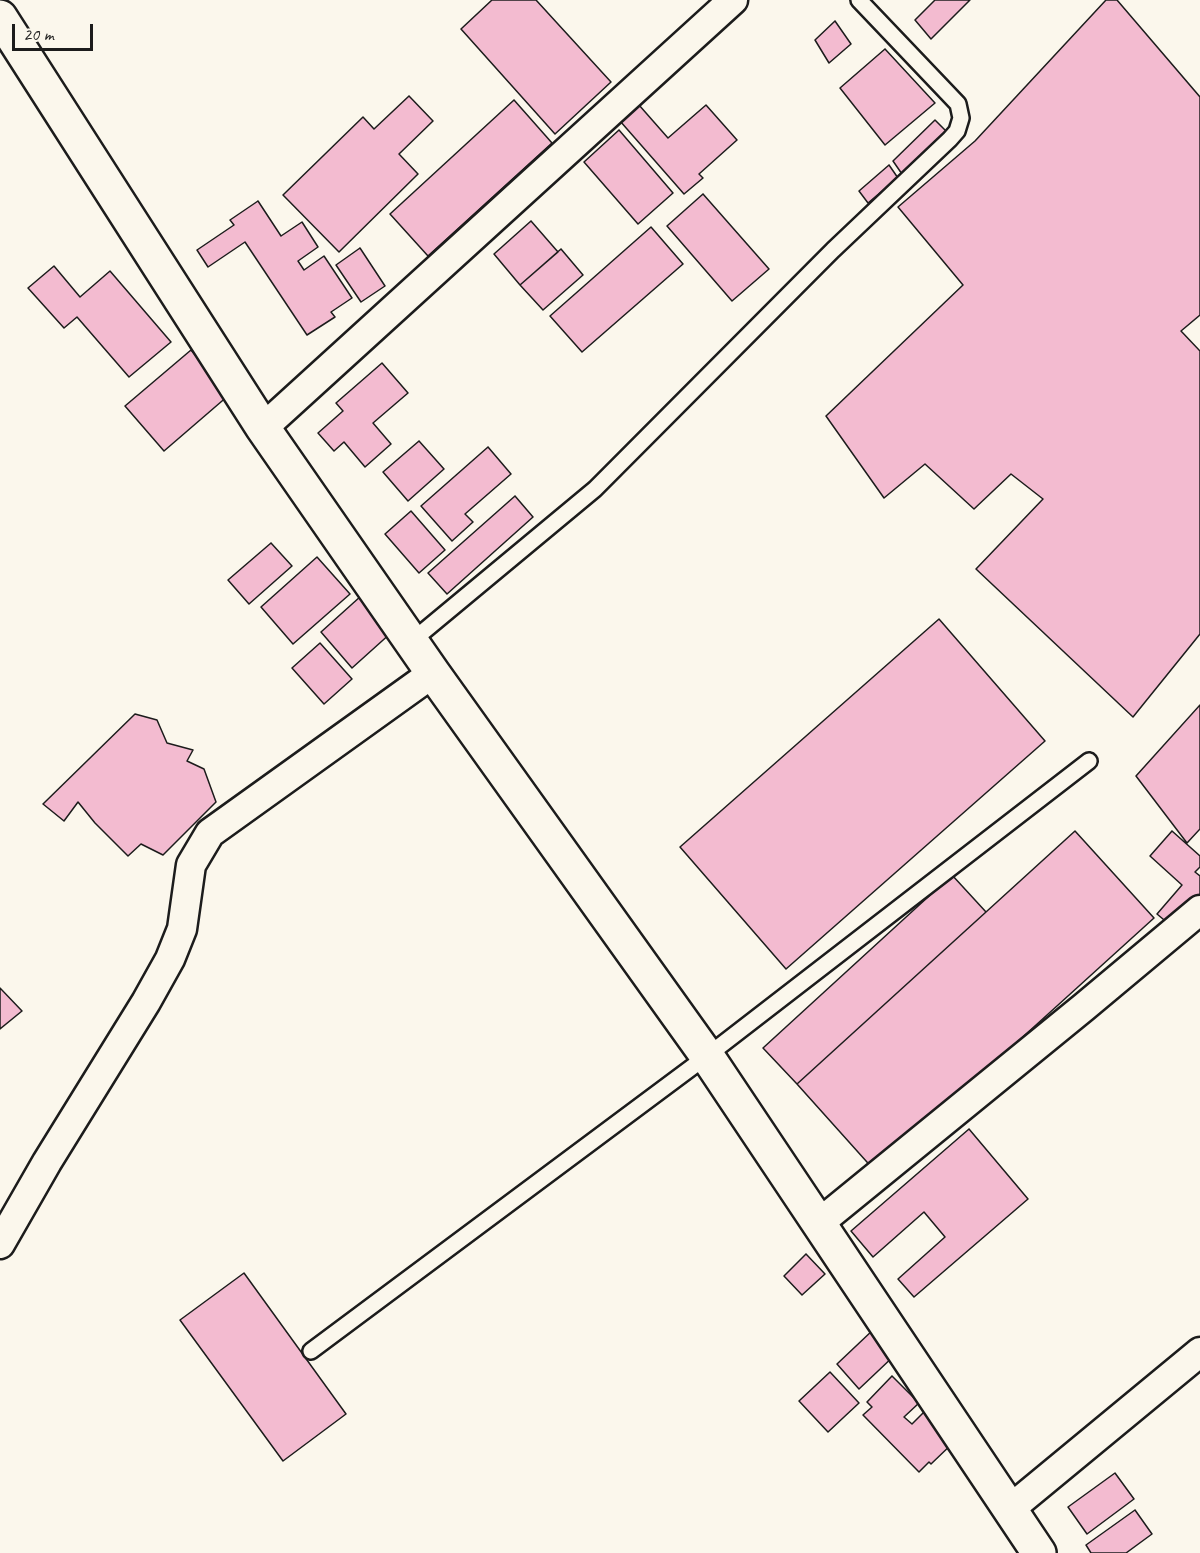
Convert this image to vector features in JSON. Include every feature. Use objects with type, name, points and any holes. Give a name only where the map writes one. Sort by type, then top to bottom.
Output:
[{"type":"main road","points":[[0,17],[263,428],[433,673],[707,1056],[1039,1553]]},
{"type":"street","points":[[263,428],[733,0]]},
{"type":"street","points":[[0,1244],[170,959],[182,930],[191,865],[210,833],[433,673]]},
{"type":"street","points":[[818,1224],[1200,910]]},
{"type":"street","points":[[1010,1509],[1200,1352]]},
{"type":"lane","points":[[412,641],[595,489],[833,250],[942,148],[957,131],[961,118],[958,104],[859,0]]},
{"type":"lane","points":[[311,1351],[707,1056],[837,953],[1089,761]]},
{"type":"building","points":[[492,0],[536,0],[611,82],[555,134],[461,29]]},
{"type":"building","points":[[935,0],[970,0],[931,39],[915,20]]},
{"type":"building","points":[[1106,0],[1117,0],[1200,97],[1200,315],[1181,331],[1200,351],[1200,634],[1133,717],[976,569],[1043,499],[1011,474],[974,509],[925,464],[884,498],[826,416],[963,285],[898,207],[975,141]]},
{"type":"building","points":[[835,21],[851,44],[829,63],[815,40]]},
{"type":"building","points":[[885,49],[935,103],[885,145],[840,88]]},
{"type":"building","points":[[409,96],[433,121],[399,154],[418,174],[339,252],[283,195],[363,117],[374,129]]},
{"type":"building","points":[[514,100],[552,143],[428,256],[390,214]]},
{"type":"building","points":[[639,105],[668,138],[706,105],[737,140],[699,174],[703,178],[684,194],[620,121]]},
{"type":"building","points":[[935,120],[948,133],[902,174],[893,161]]},
{"type":"building","points":[[619,130],[673,193],[638,224],[584,162]]},
{"type":"building","points":[[889,165],[898,178],[868,203],[859,191]]},
{"type":"building","points":[[703,194],[769,269],[732,301],[667,226]]},
{"type":"building","points":[[258,201],[281,236],[302,222],[318,247],[298,261],[304,270],[324,256],[352,298],[331,312],[335,317],[307,335],[245,242],[208,267],[197,250],[234,225],[230,220]]},
{"type":"building","points":[[531,221],[558,252],[520,285],[494,254]]},
{"type":"building","points":[[651,227],[683,264],[582,352],[550,316]]},
{"type":"building","points":[[360,248],[385,286],[361,302],[336,265]]},
{"type":"building","points":[[561,249],[583,275],[543,310],[520,285]]},
{"type":"building","points":[[54,266],[80,297],[110,271],[171,342],[129,377],[77,317],[64,328],[28,288]]},
{"type":"building","points":[[191,350],[229,395],[164,451],[125,406]]},
{"type":"building","points":[[382,363],[408,393],[373,423],[391,444],[365,467],[344,442],[334,451],[318,433],[343,411],[336,403]]},
{"type":"building","points":[[419,441],[444,469],[408,501],[383,472]]},
{"type":"building","points":[[488,447],[511,474],[465,514],[473,522],[452,541],[421,506]]},
{"type":"building","points":[[515,496],[533,517],[447,594],[428,573]]},
{"type":"building","points":[[411,511],[445,550],[419,573],[385,534]]},
{"type":"building","points":[[271,543],[292,566],[249,604],[228,580]]},
{"type":"building","points":[[317,557],[350,594],[293,644],[261,607]]},
{"type":"building","points":[[361,596],[392,632],[352,668],[321,632]]},
{"type":"building","points":[[939,619],[1045,741],[786,969],[680,847]]},
{"type":"building","points":[[320,643],[352,679],[324,704],[292,668]]},
{"type":"building","points":[[1200,705],[1200,829],[1187,843],[1136,776]]},
{"type":"building","points":[[135,714],[157,720],[167,743],[193,750],[187,761],[204,769],[216,802],[163,855],[141,844],[128,856],[78,802],[64,821],[43,804]]},
{"type":"building","points":[[1075,831],[1154,918],[875,1171],[797,1084]]},
{"type":"building","points":[[1172,831],[1200,856],[1200,867],[1195,872],[1200,876],[1200,901],[1176,930],[1157,914],[1182,885],[1150,856]]},
{"type":"building","points":[[952,875],[986,912],[797,1084],[763,1048]]},
{"type":"building","points":[[0,988],[22,1011],[0,1029]]},
{"type":"building","points":[[969,1129],[1028,1199],[914,1297],[898,1279],[945,1237],[924,1212],[873,1257],[851,1231]]},
{"type":"building","points":[[806,1254],[825,1274],[802,1295],[784,1276]]},
{"type":"building","points":[[244,1273],[346,1414],[283,1461],[180,1320]]},
{"type":"building","points":[[874,1329],[896,1354],[859,1389],[837,1364]]},
{"type":"building","points":[[830,1372],[859,1403],[828,1432],[799,1401]]},
{"type":"building","points":[[892,1376],[919,1403],[904,1417],[912,1424],[925,1411],[955,1441],[919,1472],[863,1415],[872,1407],[867,1402]]},
{"type":"building","points":[[1115,1473],[1134,1499],[1087,1534],[1068,1507]]},
{"type":"building","points":[[1135,1510],[1152,1534],[1126,1553],[1091,1553],[1086,1545]]}]
